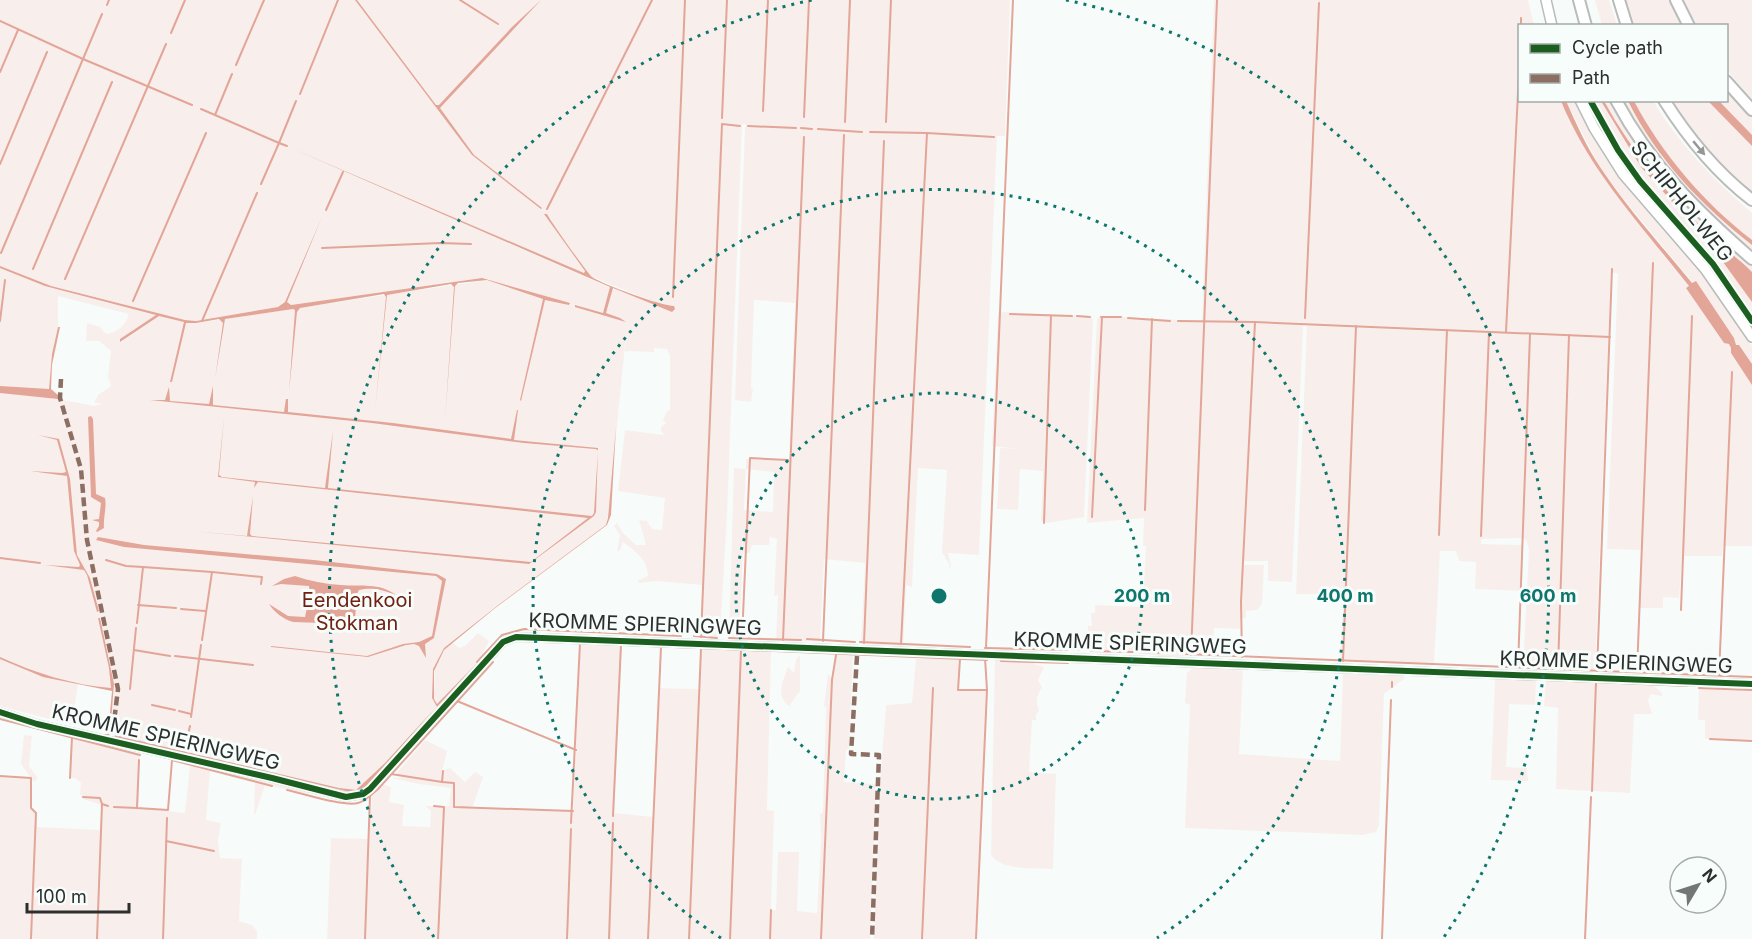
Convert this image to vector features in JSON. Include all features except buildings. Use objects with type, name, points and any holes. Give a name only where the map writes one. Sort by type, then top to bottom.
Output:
[{"type":"highway","points":[[1580,0],[1586,24]]},
{"type":"highway","points":[[1619,0],[1627,24]]},
{"type":"highway","points":[[1676,0],[1688,24]]},
{"type":"highway","points":[[1728,83],[1750,107]]},
{"type":"highway","points":[[1617,102],[1638,140],[1668,179],[1707,219],[1752,259]]},
{"type":"highway","points":[[1666,102],[1696,145],[1752,200]]},
{"type":"main road","points":[[1546,0],[1552,24]]},
{"type":"main road","name":"SCHIPHOLWEG","points":[[1581,102],[1594,128],[1623,174],[1705,269],[1752,337]]},
{"type":"street","name":"KROMME SPIERINGWEG","points":[[0,712],[37,724],[354,797],[370,789],[507,636],[1752,684]]},
{"type":"green space","name":"Eendenkooi Stokman","points":[[0,0],[1010,0],[1005,136],[997,136],[979,555],[948,553],[950,570],[942,552],[947,470],[918,468],[912,587],[906,585],[903,646],[861,644],[865,563],[824,559],[820,642],[776,639],[778,595],[774,596],[777,539],[770,537],[769,545],[752,545],[750,553],[743,552],[739,638],[729,636],[734,468],[746,469],[746,459],[789,460],[795,303],[754,300],[751,402],[735,400],[745,127],[747,125],[742,124],[720,636],[700,637],[702,585],[656,581],[639,583],[637,581],[648,576],[646,565],[636,552],[623,542],[617,552],[620,535],[614,526],[617,523],[623,533],[636,545],[646,545],[639,520],[647,521],[652,529],[662,530],[665,498],[618,491],[625,430],[664,435],[661,427],[666,423],[663,420],[667,411],[670,410],[670,356],[667,349],[654,348],[654,352],[624,351],[607,525],[452,642],[459,648],[465,646],[478,633],[489,641],[478,662],[438,704],[434,699],[438,710],[372,784],[362,792],[343,793],[115,739],[115,737],[124,738],[109,734],[114,690],[78,683],[72,725],[0,706],[0,267],[52,287],[157,315],[120,339],[121,342],[159,316],[196,323],[487,280],[482,278],[291,305],[287,302],[322,218],[285,302],[278,307],[196,321],[51,286],[0,266]],"holes":[[[291,148],[583,273],[585,271],[544,214],[590,276],[649,300],[671,306],[672,312],[613,288],[606,313],[620,318],[575,306],[603,313],[611,288]],[[58,296],[129,314],[121,327],[106,334],[100,327],[87,323],[86,341],[99,341],[111,351],[108,377],[111,386],[98,395],[94,403],[102,403],[95,406],[58,399],[49,389],[52,354],[58,327]],[[746,469],[774,472],[773,512],[744,510]],[[435,665],[434,699],[432,682]]]},
{"type":"green space","points":[[1214,0],[1528,0],[1534,24],[1518,24],[1518,102],[1561,102],[1573,127],[1602,175],[1689,286],[1687,288],[1724,343],[1729,344],[1731,353],[1752,385],[1752,546],[1723,546],[1722,556],[1682,556],[1679,598],[1663,597],[1663,608],[1639,608],[1641,550],[1607,549],[1618,274],[1611,272],[1595,670],[1523,667],[1529,549],[1526,540],[1520,538],[1481,539],[1481,544],[1521,545],[1520,591],[1475,589],[1476,562],[1459,561],[1456,551],[1440,551],[1434,664],[1340,661],[1344,594],[1296,594],[1307,325],[1303,326],[1292,582],[1268,581],[1268,561],[1243,561],[1243,571],[1244,565],[1264,565],[1262,604],[1257,610],[1246,611],[1246,618],[1240,618],[1240,629],[1214,628],[1212,656],[1189,655],[1173,658],[1141,653],[1086,651],[1088,626],[1092,626],[1091,613],[1095,613],[1095,605],[1143,607],[1146,546],[1143,546],[1144,518],[1087,523],[1097,319],[1100,316],[1202,321]]},
{"type":"green space","points":[[1595,0],[1609,0],[1617,24],[1602,24]]},
{"type":"green space","points":[[1625,0],[1669,0],[1682,24],[1633,24]]},
{"type":"green space","points":[[1683,0],[1752,0],[1752,99],[1728,71],[1728,24],[1696,24]]},
{"type":"green space","points":[[1728,88],[1752,115],[1752,194],[1729,173],[1670,102],[1728,102]]},
{"type":"green space","points":[[1567,102],[1576,102],[1599,146],[1619,175],[1711,284],[1752,346],[1752,364],[1739,345],[1736,345],[1734,338],[1696,281],[1693,283],[1599,166]]},
{"type":"green space","points":[[1592,102],[1602,102],[1641,167],[1732,271],[1752,302],[1752,318],[1715,264],[1634,172],[1615,146]]},
{"type":"green space","points":[[1605,102],[1613,102],[1646,156],[1669,186],[1695,214],[1752,265],[1752,272],[1712,237],[1664,187],[1626,137]]},
{"type":"green space","points":[[1619,102],[1629,102],[1639,122],[1666,161],[1715,214],[1752,245],[1752,253],[1704,211],[1664,167]]},
{"type":"green space","points":[[1635,102],[1654,102],[1698,161],[1752,213],[1752,240],[1701,194],[1671,159]]},
{"type":"green space","points":[[998,312],[1091,316],[1093,320],[1084,517],[1047,523],[1041,521],[1043,471],[1020,469],[1018,510],[997,509],[1000,448],[1021,449],[992,446]]},
{"type":"green space","points":[[580,644],[621,645],[614,813],[653,817],[658,688],[700,689],[701,649],[771,651],[767,810],[774,811],[771,910],[776,910],[778,852],[799,852],[797,911],[817,913],[821,841],[820,814],[823,812],[826,708],[824,706],[828,674],[833,680],[836,655],[853,655],[849,749],[846,750],[844,782],[876,784],[870,939],[327,939],[331,838],[368,839],[372,799],[369,793],[379,783],[391,787],[389,802],[404,805],[402,826],[430,827],[431,811],[425,806],[449,806],[451,788],[392,778],[409,777],[395,775],[425,740],[447,751],[442,771],[450,768],[465,782],[475,772],[483,777],[473,806],[465,807],[573,811]]},
{"type":"green space","points":[[800,655],[800,691],[789,706],[782,697],[782,683],[788,667],[794,673],[796,659]]},
{"type":"green space","points":[[916,659],[960,659],[958,690],[987,690],[976,939],[874,939],[880,783],[886,705],[912,703]]},
{"type":"green space","points":[[995,659],[1034,661],[1034,664],[1044,667],[1038,680],[1042,687],[1037,698],[1039,710],[1036,720],[1032,720],[1029,772],[1056,774],[1053,869],[1009,866],[995,859],[991,854]]},
{"type":"green space","points":[[1196,665],[1243,671],[1239,754],[1340,761],[1343,672],[1403,675],[1405,678],[1384,694],[1379,825],[1376,832],[1362,835],[1185,828],[1190,705],[1185,703],[1187,673]]},
{"type":"green space","points":[[1495,678],[1536,680],[1535,705],[1509,704],[1506,767],[1527,768],[1528,781],[1491,780]]},
{"type":"green space","points":[[1546,680],[1653,685],[1662,693],[1662,696],[1651,694],[1648,700],[1652,714],[1634,714],[1630,793],[1556,789],[1558,708],[1544,706]]},
{"type":"green space","points":[[1699,688],[1752,690],[1752,741],[1705,739],[1705,720],[1698,720]]},
{"type":"green space","points":[[24,735],[32,736],[29,766],[38,778],[34,782],[31,779],[31,808],[36,813],[37,827],[101,830],[102,809],[99,804],[83,799],[80,794],[81,783],[75,778],[70,778],[72,737],[140,755],[138,808],[185,813],[190,765],[311,791],[309,794],[265,785],[255,815],[255,783],[210,771],[206,820],[221,823],[218,841],[220,858],[242,859],[239,921],[252,925],[257,931],[257,939],[0,939],[0,776],[31,778],[21,764]]},
{"type":"shaded area","points":[[355,0],[436,105],[439,105],[512,27],[541,0],[440,108],[474,155],[541,209],[472,155]]},
{"type":"shaded area","points":[[1561,102],[1566,102],[1590,151],[1610,182],[1692,283],[1696,281],[1734,338],[1736,345],[1739,345],[1752,364],[1752,385],[1731,353],[1729,344],[1724,343],[1686,288],[1689,286],[1618,198],[1573,127]]},
{"type":"shaded area","points":[[1602,102],[1605,102],[1626,137],[1664,187],[1712,237],[1752,272],[1752,302],[1710,244],[1641,167]]},
{"type":"shaded area","points":[[1629,102],[1635,102],[1645,121],[1685,176],[1717,210],[1752,240],[1752,245],[1715,214],[1682,180],[1639,122]]},
{"type":"shaded area","points":[[1709,102],[1720,102],[1752,135],[1752,146]]},
{"type":"shaded area","points":[[291,148],[584,273],[585,271],[544,214],[547,214],[592,277],[658,303],[674,306],[675,309],[672,312],[613,288],[606,313],[626,322],[575,307],[575,305],[603,313],[610,287]]},
{"type":"shaded area","points":[[322,217],[287,302],[291,305],[482,278],[570,303],[569,305],[545,300],[521,401],[543,299],[487,280],[458,283],[455,286],[445,420],[454,287],[451,284],[387,295],[375,410],[386,297],[384,294],[300,308],[297,312],[289,392],[295,310],[293,309],[225,319],[215,379],[223,323],[219,319],[186,323],[172,382],[170,382],[184,322],[159,316],[120,342],[120,339],[156,315],[45,286],[0,268],[0,266],[51,286],[196,321],[278,307],[285,302]]},
{"type":"shaded area","points":[[58,327],[60,327],[52,365],[51,389],[58,395],[58,399],[0,393],[0,386],[49,389],[52,354]]},
{"type":"shaded area","points":[[213,386],[213,405],[284,412],[286,399],[288,399],[288,412],[511,439],[518,410],[514,440],[598,448],[598,450],[150,400],[165,400],[169,387],[170,401],[209,404]]},
{"type":"shaded area","points":[[91,416],[93,419],[96,494],[105,498],[104,528],[97,532],[99,522],[92,520],[99,519],[101,503],[91,497],[88,417]]},
{"type":"shaded area","points":[[224,417],[219,475],[222,477],[325,488],[333,431],[328,488],[592,516],[598,452],[594,516],[529,564],[192,531],[247,536],[253,496],[250,534],[252,536],[531,562],[588,518],[258,482],[254,488],[255,482],[218,477]]},
{"type":"shaded area","points":[[616,427],[611,515],[607,525],[494,609],[444,650],[434,671],[434,699],[437,704],[478,662],[437,707],[432,698],[433,669],[444,648],[497,606],[606,525]]},
{"type":"shaded area","points":[[38,435],[59,439],[70,479],[77,555],[90,578],[99,611],[97,612],[84,570],[45,565],[79,567],[80,565],[74,551],[67,476],[30,471],[66,472],[57,440]]},
{"type":"shaded area","points":[[98,537],[144,545],[314,560],[437,574],[446,579],[434,638],[425,644],[426,658],[419,646],[414,644],[368,657],[271,647],[367,656],[403,644],[419,642],[432,636],[442,581],[436,576],[124,547],[96,540]]},
{"type":"shaded area","points":[[295,576],[323,583],[370,586],[390,591],[396,595],[378,590],[359,590],[355,619],[371,623],[391,619],[375,627],[364,628],[353,624],[293,622],[286,619],[269,604],[288,616],[305,617],[310,594],[309,586],[281,584],[272,586]]},
{"type":"shaded area","points":[[98,618],[100,618],[114,684],[110,734],[107,736],[104,734],[108,734],[112,691],[43,677],[0,659],[0,657],[68,681],[111,688]]},
{"type":"shaded area","points":[[436,707],[368,785],[360,790],[350,792],[115,737],[115,735],[339,788],[356,790],[385,763]]},
{"type":"waterway","points":[[107,5],[109,0]]},
{"type":"waterway","points":[[171,33],[185,0]]},
{"type":"waterway","points":[[236,65],[264,0]]},
{"type":"waterway","points":[[300,94],[338,0]]},
{"type":"waterway","points":[[460,0],[498,24]]},
{"type":"waterway","points":[[547,209],[652,0]]},
{"type":"waterway","points":[[673,297],[685,0]]},
{"type":"waterway","points":[[722,118],[727,0]]},
{"type":"waterway","points":[[763,111],[768,0]]},
{"type":"waterway","points":[[804,117],[809,0]]},
{"type":"waterway","points":[[845,122],[850,0]]},
{"type":"waterway","points":[[886,122],[891,0]]},
{"type":"waterway","points":[[986,648],[1013,0]]},
{"type":"waterway","points":[[1191,655],[1217,0]]},
{"type":"waterway","points":[[1305,318],[1319,3]]},
{"type":"waterway","points":[[1,253],[102,14]]},
{"type":"waterway","points":[[1521,18],[1521,24]]},
{"type":"waterway","points":[[0,21],[192,105]]},
{"type":"waterway","points":[[0,72],[18,30]]},
{"type":"waterway","points":[[65,279],[166,44]]},
{"type":"waterway","points":[[0,164],[47,52]]},
{"type":"waterway","points":[[201,109],[215,115],[232,74]]},
{"type":"waterway","points":[[33,269],[112,82]]},
{"type":"waterway","points":[[1506,332],[1518,93]]},
{"type":"waterway","points":[[287,146],[279,143],[296,101]]},
{"type":"waterway","points":[[215,115],[279,143],[261,184]]},
{"type":"waterway","points":[[701,637],[722,124],[740,126]]},
{"type":"waterway","points":[[748,126],[796,128]]},
{"type":"waterway","points":[[801,128],[812,129]]},
{"type":"waterway","points":[[818,129],[862,132]]},
{"type":"waterway","points":[[870,132],[927,133]]},
{"type":"waterway","points":[[133,301],[206,133]]},
{"type":"waterway","points":[[901,644],[927,133],[994,137]]},
{"type":"waterway","points":[[823,641],[844,135]]},
{"type":"waterway","points":[[783,640],[804,137]]},
{"type":"waterway","points":[[864,643],[884,141]]},
{"type":"waterway","points":[[326,210],[343,172]]},
{"type":"waterway","points":[[202,321],[257,193]]},
{"type":"waterway","points":[[322,248],[440,243],[471,244]]},
{"type":"waterway","points":[[1637,672],[1653,263]]},
{"type":"waterway","points":[[1597,671],[1612,269]]},
{"type":"waterway","points":[[0,321],[5,280]]},
{"type":"waterway","points":[[1010,314],[1072,316]]},
{"type":"waterway","points":[[1044,523],[1051,316]]},
{"type":"waterway","points":[[1077,316],[1090,317]]},
{"type":"waterway","points":[[1681,610],[1692,316]]},
{"type":"waterway","points":[[1101,317],[1121,317]]},
{"type":"waterway","points":[[1092,517],[1102,317]]},
{"type":"waterway","points":[[1128,318],[1170,321]]},
{"type":"waterway","points":[[1145,510],[1152,319]]},
{"type":"waterway","points":[[1178,321],[1255,322],[1610,337]]},
{"type":"waterway","points":[[1242,657],[1241,602],[1255,322]]},
{"type":"waterway","points":[[1343,661],[1356,326]]},
{"type":"waterway","points":[[1439,535],[1447,330]]},
{"type":"waterway","points":[[1481,536],[1489,332]]},
{"type":"waterway","points":[[1518,667],[1530,334]]},
{"type":"waterway","points":[[1558,668],[1569,335]]},
{"type":"waterway","points":[[1719,675],[1732,372]]},
{"type":"waterway","points":[[742,638],[750,458],[788,460]]},
{"type":"waterway","points":[[0,558],[40,563]]},
{"type":"waterway","points":[[106,560],[126,566],[143,567]]},
{"type":"waterway","points":[[137,623],[143,567],[212,572],[202,640]]},
{"type":"waterway","points":[[212,572],[262,577],[261,584]]},
{"type":"waterway","points":[[138,605],[176,608]]},
{"type":"waterway","points":[[181,609],[205,611]]},
{"type":"waterway","points":[[130,689],[136,628]]},
{"type":"waterway","points":[[477,662],[502,635],[524,629],[681,636]]},
{"type":"waterway","points":[[694,636],[717,638]]},
{"type":"waterway","points":[[729,638],[801,640]]},
{"type":"waterway","points":[[807,639],[855,642]]},
{"type":"waterway","points":[[556,642],[987,660]]},
{"type":"waterway","points":[[860,642],[970,647]]},
{"type":"waterway","points":[[571,823],[580,643]]},
{"type":"waterway","points":[[191,717],[201,645]]},
{"type":"waterway","points":[[613,816],[621,645]]},
{"type":"waterway","points":[[648,939],[661,647]]},
{"type":"waterway","points":[[985,648],[1079,650]]},
{"type":"waterway","points":[[689,939],[701,649]]},
{"type":"waterway","points":[[134,650],[170,656]]},
{"type":"waterway","points":[[730,939],[741,650]]},
{"type":"waterway","points":[[1091,651],[1173,653]]},
{"type":"waterway","points":[[1186,654],[1752,677]]},
{"type":"waterway","points":[[821,939],[832,680],[836,655]]},
{"type":"waterway","points":[[175,656],[253,665]]},
{"type":"waterway","points":[[976,939],[987,690],[985,658]]},
{"type":"waterway","points":[[960,659],[958,690],[987,690]]},
{"type":"waterway","points":[[1001,661],[1068,663]]},
{"type":"waterway","points":[[287,790],[343,803],[352,804],[364,801],[378,789],[493,662]]},
{"type":"waterway","points":[[1197,667],[1320,671]]},
{"type":"waterway","points":[[1437,675],[1536,680]]},
{"type":"waterway","points":[[1546,680],[1596,682],[1592,791]]},
{"type":"waterway","points":[[1392,682],[1392,687]]},
{"type":"waterway","points":[[1596,682],[1687,686]]},
{"type":"waterway","points":[[922,939],[933,688]]},
{"type":"waterway","points":[[1699,688],[1752,690]]},
{"type":"waterway","points":[[1382,939],[1391,700]]},
{"type":"waterway","points":[[457,701],[576,750]]},
{"type":"waterway","points":[[152,705],[175,710]]},
{"type":"waterway","points":[[179,711],[191,714]]},
{"type":"waterway","points":[[0,719],[140,755]]},
{"type":"waterway","points":[[184,752],[190,726]]},
{"type":"waterway","points":[[70,778],[72,737]]},
{"type":"waterway","points":[[1710,739],[1752,741]]},
{"type":"waterway","points":[[139,760],[137,808],[168,810],[172,760],[272,786]]},
{"type":"waterway","points":[[391,774],[442,782],[443,771]]},
{"type":"waterway","points":[[0,776],[31,778],[31,808],[36,813],[31,939]]},
{"type":"waterway","points":[[442,782],[454,783],[454,807],[573,811]]},
{"type":"waterway","points":[[365,939],[370,796]]},
{"type":"waterway","points":[[83,797],[100,798],[102,804],[108,806]]},
{"type":"waterway","points":[[1585,939],[1591,797]]},
{"type":"waterway","points":[[97,939],[102,804]]},
{"type":"waterway","points":[[434,806],[444,807],[438,939]]},
{"type":"waterway","points":[[114,807],[137,808]]},
{"type":"waterway","points":[[163,939],[167,818]]},
{"type":"waterway","points":[[609,939],[613,823]]},
{"type":"waterway","points":[[567,939],[571,829]]},
{"type":"waterway","points":[[166,841],[214,851]]},
{"type":"waterway","points":[[770,939],[771,910]]},
{"type":"marked path","points":[[61,379],[60,398],[81,469],[87,540],[118,689],[112,738]]},
{"type":"marked path","points":[[857,656],[851,754],[879,755],[872,939]]},
{"type":"cycle path","points":[[1591,102],[1618,150],[1640,181],[1713,264],[1752,321]]},
{"type":"cycle path","points":[[0,712],[37,724],[346,797],[363,794],[370,789],[503,642],[516,637],[1752,684]]}]
